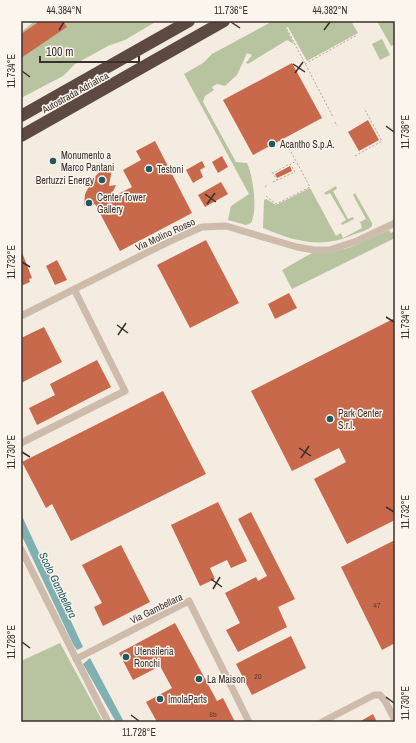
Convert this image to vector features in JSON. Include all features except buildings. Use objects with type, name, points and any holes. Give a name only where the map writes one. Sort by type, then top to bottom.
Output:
[{"type":"highway","name":"Autostrada Adriatica","points":[[21,116],[189,21]]},
{"type":"highway","name":"Autostrada Adriatica","points":[[21,136],[224,21]]},
{"type":"street","name":"Via Molino Rosso","points":[[21,316],[75,291],[168,242],[202,227],[226,226],[297,247],[314,250],[329,250],[358,241],[395,223]]},
{"type":"street","points":[[21,443],[125,391],[75,291]]},
{"type":"street","points":[[21,549],[108,722]]},
{"type":"street","name":"Via Gambellara","points":[[76,659],[189,601],[249,722]]},
{"type":"street","points":[[322,722],[374,695],[380,695],[385,701],[395,720]]},
{"type":"path","points":[[288,28],[304,58],[304,65],[333,117]]},
{"type":"path","points":[[304,65],[357,35]]},
{"type":"path","points":[[355,156],[382,141],[364,108]]},
{"type":"path","points":[[335,122],[337,126]]},
{"type":"path","points":[[263,198],[266,197],[276,204],[310,187],[287,145]]},
{"type":"path","points":[[277,180],[273,173],[296,161]]},
{"type":"path","points":[[273,182],[295,172],[290,164]]},
{"type":"green space","points":[[35,21],[157,21],[125,40],[110,45],[75,64],[63,76],[21,98],[21,32]]},
{"type":"green space","points":[[273,21],[351,21],[358,33],[307,61],[288,27],[286,28],[294,44],[287,40],[248,64],[246,63],[252,55],[247,53],[237,75],[225,86],[217,84],[212,87],[214,90],[205,96],[203,102],[236,162],[247,163],[249,169],[253,184],[254,210],[251,223],[246,225],[228,220],[231,206],[249,194],[184,74],[203,63],[212,54]]},
{"type":"green space","points":[[377,21],[395,21],[395,44],[391,46]]},
{"type":"green space","points":[[382,39],[390,55],[380,60],[372,44]]},
{"type":"green space","points":[[336,186],[337,189],[333,191],[348,219],[353,217],[354,219],[342,225],[341,223],[346,220],[330,193],[326,195],[324,193]]},
{"type":"green space","points":[[310,188],[336,236],[341,233],[343,238],[362,228],[360,222],[366,219],[353,195],[355,193],[372,223],[372,226],[364,231],[343,239],[320,242],[298,240],[263,228],[264,200],[266,199],[276,205]]},
{"type":"green space","points":[[389,230],[391,233],[395,231],[395,238],[292,289],[282,270],[312,253],[329,253],[351,247]]},
{"type":"green space","points":[[60,643],[103,722],[21,722],[21,661]]},
{"type":"water","points":[[21,514],[83,647],[77,650],[21,534]]},
{"type":"water","points":[[90,658],[124,722],[116,722],[83,664]]},
{"type":"place","name":"Acantho S.p.A.","points":[[272,144]]},
{"type":"place","name":"Monumento a Marco Pantani","points":[[53,161]]},
{"type":"place","name":"Testoni","points":[[149,169]]},
{"type":"place","name":"Bertuzzi Energy","points":[[102,180]]},
{"type":"place","name":"Center Tower Gallery","points":[[89,203]]},
{"type":"place","name":"Park Center S.r.l.","points":[[330,419]]},
{"type":"place","name":"Utensileria Ronchi","points":[[126,657]]},
{"type":"place","name":"La Maison","points":[[199,679]]},
{"type":"place","name":"ImolaParts","points":[[160,699]]},
{"type":"water label","name":"Scolo Gambellara","points":[[58,585]]}]
